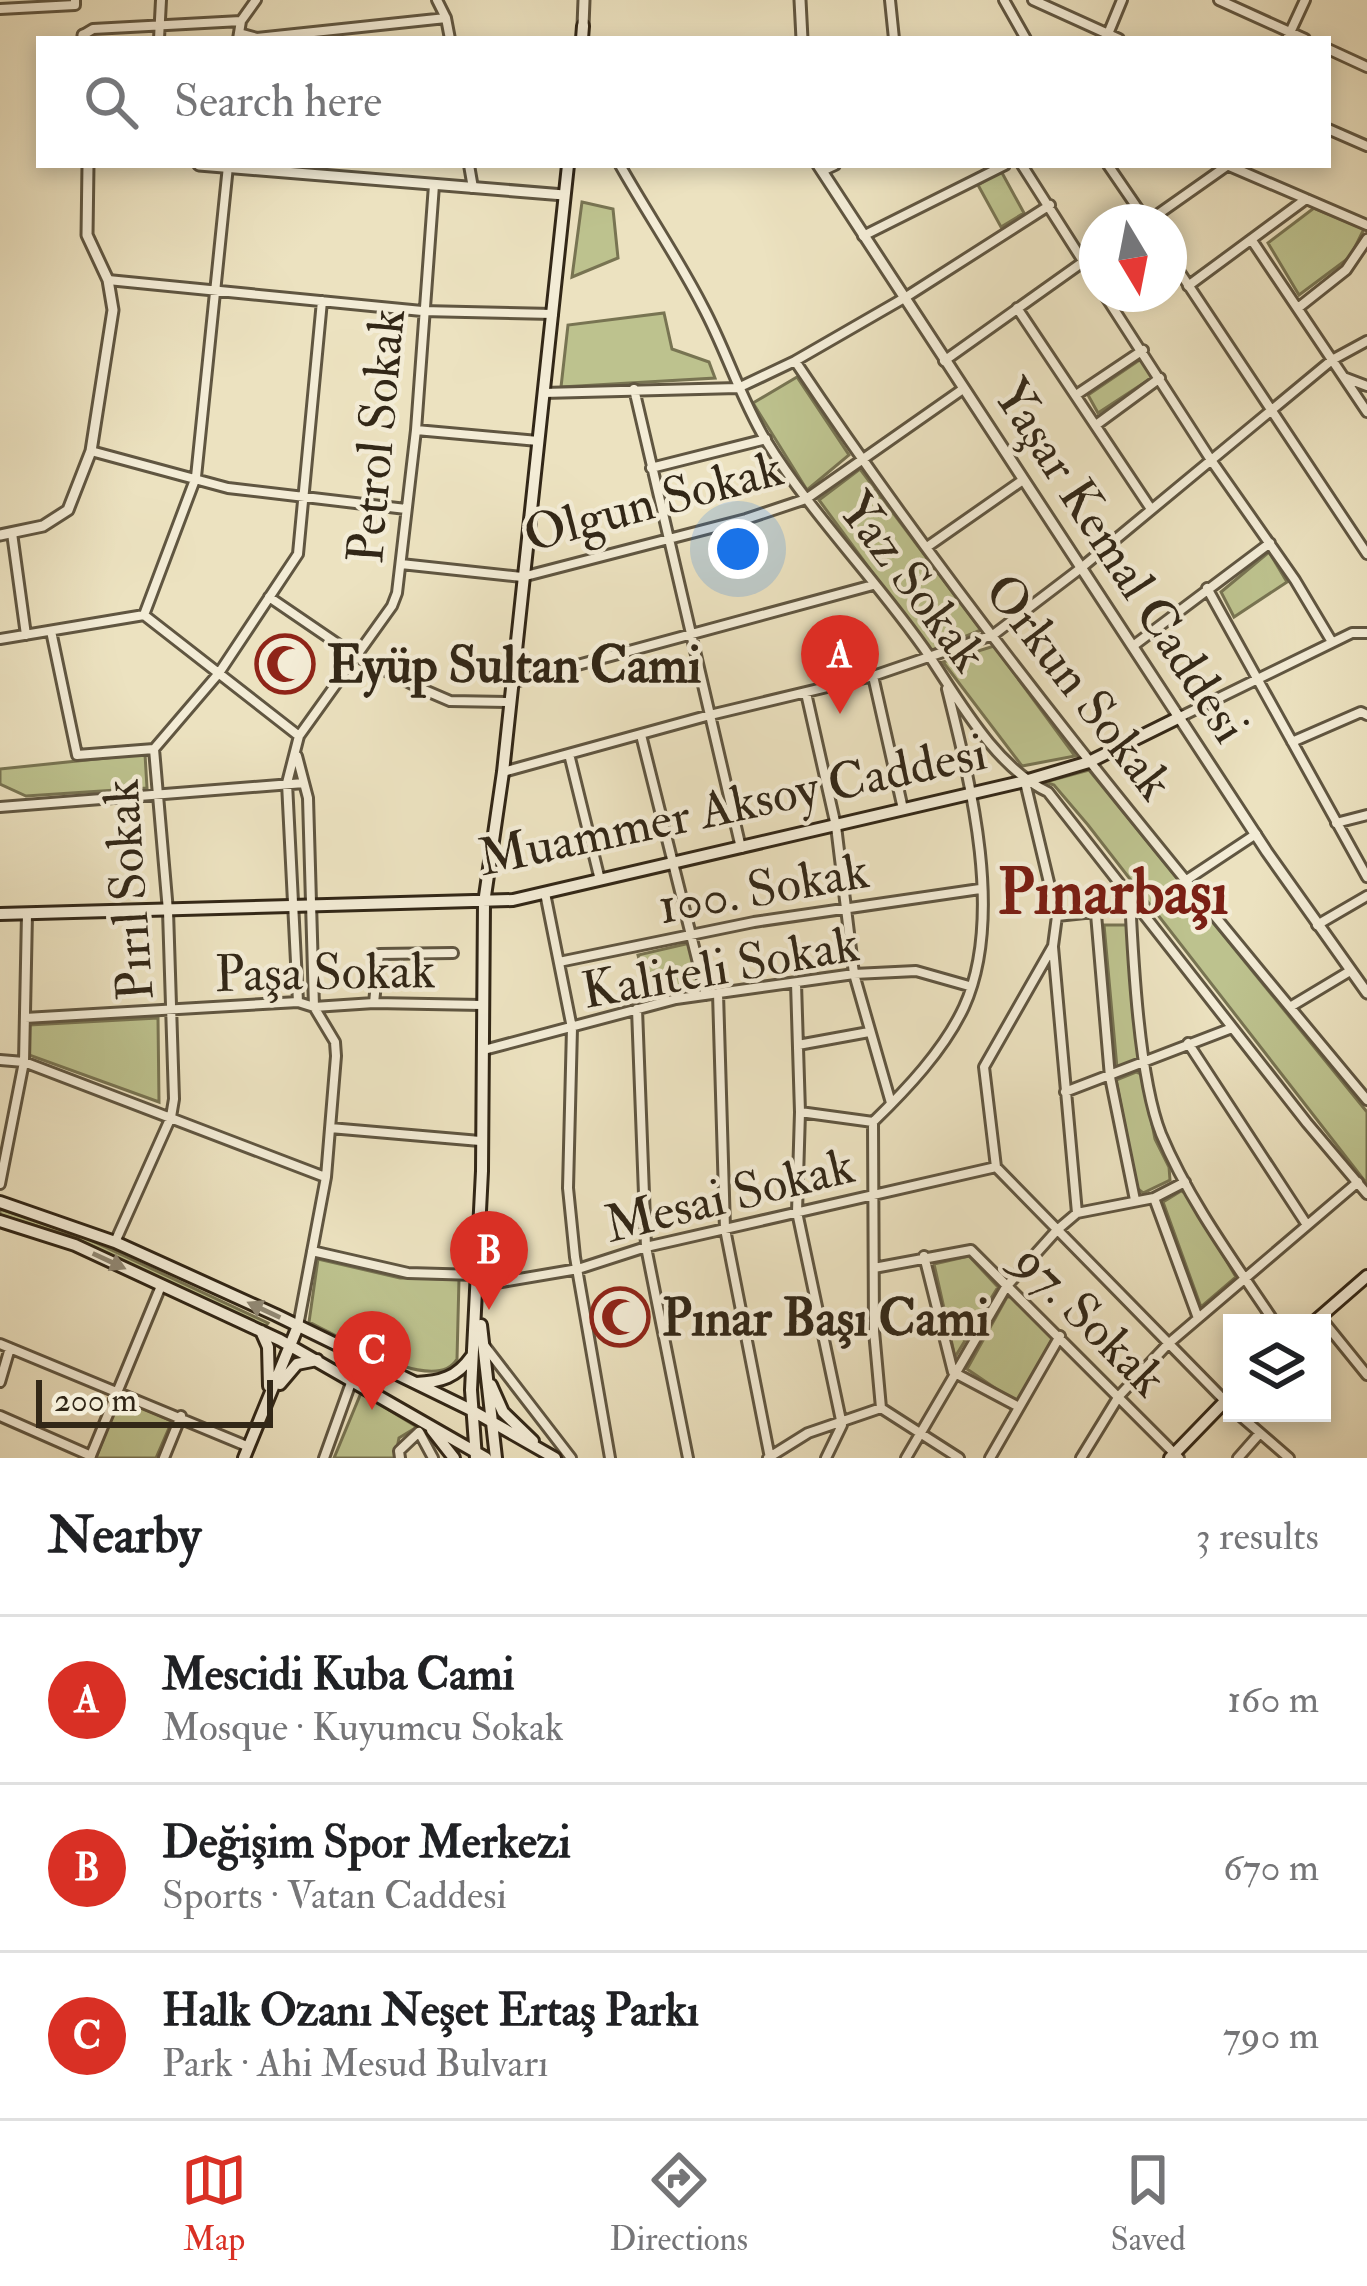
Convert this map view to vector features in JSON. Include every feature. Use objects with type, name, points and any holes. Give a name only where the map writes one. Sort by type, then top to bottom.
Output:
[{"type":"main road","points":[[496,1458],[478,1356],[484,903],[503,772],[568,168]]},
{"type":"main road","name":"Muammer Aksoy Caddesi","points":[[0,914],[484,903],[545,893],[1024,781],[1089,762],[1180,717]]},
{"type":"main road","points":[[0,1202],[115,1242],[298,1326],[491,1420],[552,1457]]},
{"type":"main road","points":[[0,1220],[75,1245],[261,1331],[422,1418],[479,1456]]},
{"type":"main road","points":[[1324,1314],[1367,1276]]},
{"type":"main road","points":[[477,1304],[482,1341],[471,1410],[479,1456]]},
{"type":"main road","points":[[246,1452],[298,1326]]},
{"type":"main road","points":[[261,1331],[270,1368],[267,1401]]},
{"type":"main road","points":[[411,1383],[435,1382],[460,1373],[478,1356]]},
{"type":"main road","points":[[478,1356],[503,1412],[552,1457]]},
{"type":"main road","points":[[267,1401],[297,1364],[317,1360]]},
{"type":"main road","points":[[1174,1456],[1223,1411]]},
{"type":"main road","points":[[422,1418],[454,1458]]},
{"type":"street","points":[[0,9],[75,5],[75,0]]},
{"type":"street","points":[[159,36],[160,0]]},
{"type":"street","points":[[238,36],[241,21],[256,0]]},
{"type":"street","points":[[437,0],[449,36]]},
{"type":"street","points":[[582,32],[584,0]]},
{"type":"street","points":[[800,0],[802,36]]},
{"type":"street","points":[[890,0],[894,36]]},
{"type":"street","points":[[1004,0],[1024,36]]},
{"type":"street","points":[[1034,0],[1112,36]]},
{"type":"street","points":[[1114,36],[1123,0]]},
{"type":"street","points":[[1219,0],[1288,36],[1304,0]]},
{"type":"street","points":[[276,36],[446,18]]},
{"type":"street","points":[[84,36],[93,29],[241,21]]},
{"type":"street","points":[[349,36],[350,28]]},
{"type":"street","points":[[1331,50],[1367,67]]},
{"type":"street","points":[[1331,130],[1367,146]]},
{"type":"street","points":[[26,635],[6,534],[44,526],[68,510],[92,451],[112,310],[108,280],[87,235],[88,168]]},
{"type":"street","points":[[144,615],[196,477],[228,168]]},
{"type":"street","points":[[285,168],[564,195]]},
{"type":"street","points":[[470,168],[473,188]]},
{"type":"street","name":"Yaz Sokak","points":[[622,168],[702,304],[766,439],[806,499],[947,687],[1024,781],[1048,792],[1367,1194]]},
{"type":"street","name":"Yaşar Kemal Caddesi","points":[[820,168],[1256,834],[1367,993]]},
{"type":"street","points":[[863,236],[999,168]]},
{"type":"street","points":[[1024,168],[1079,256]]},
{"type":"street","points":[[1110,168],[1135,204]]},
{"type":"street","points":[[1172,204],[1223,168]]},
{"type":"street","points":[[1234,168],[1367,224]]},
{"type":"street","name":"Petrol Sokak","points":[[298,736],[392,606],[416,430],[434,184]]},
{"type":"street","points":[[1306,199],[1188,286],[1367,554]]},
{"type":"street","points":[[543,393],[738,388],[906,297],[1050,205]]},
{"type":"street","points":[[1298,308],[1346,270],[1367,239]]},
{"type":"street","points":[[1252,242],[1367,412]]},
{"type":"street","points":[[944,361],[1079,263]]},
{"type":"street","points":[[108,280],[422,311],[554,314]]},
{"type":"street","name":"Pırıl Sokak","points":[[115,1242],[171,1117],[168,911],[154,748],[218,673],[298,554],[307,498],[322,301]]},
{"type":"street","points":[[1017,308],[1151,509]]},
{"type":"street","points":[[1117,312],[1332,643]]},
{"type":"street","points":[[503,772],[873,676],[993,635],[1082,568],[1333,360],[1367,341]]},
{"type":"street","points":[[1076,395],[1143,350]]},
{"type":"street","name":"Orkun Sokak","points":[[795,361],[860,458],[1089,762],[1367,1100]]},
{"type":"street","points":[[1096,425],[1160,378]]},
{"type":"street","points":[[1346,378],[1367,386]]},
{"type":"street","points":[[634,389],[741,848]]},
{"type":"street","name":"Olgun Sokak","points":[[401,564],[522,577],[667,542],[806,499],[963,389]]},
{"type":"street","points":[[416,430],[538,441]]},
{"type":"street","points":[[651,468],[766,439]]},
{"type":"street","points":[[92,451],[228,488],[406,509]]},
{"type":"street","points":[[927,547],[1023,480]]},
{"type":"street","points":[[1133,646],[1270,543]]},
{"type":"street","points":[[512,683],[873,585]]},
{"type":"street","points":[[1207,588],[1367,877]]},
{"type":"street","points":[[269,598],[354,655],[450,701],[507,702]]},
{"type":"street","points":[[0,639],[144,615],[298,736],[287,784],[298,1002]]},
{"type":"street","points":[[1180,717],[1367,624]]},
{"type":"street","points":[[51,631],[77,755],[154,748]]},
{"type":"street","points":[[1352,633],[1367,634]]},
{"type":"street","points":[[873,676],[903,810]]},
{"type":"street","points":[[881,1408],[872,1122],[918,1074],[964,1006],[980,950],[973,791],[947,687]]},
{"type":"street","points":[[806,693],[836,826],[854,974],[891,1104]]},
{"type":"street","points":[[1292,742],[1361,712],[1367,715]]},
{"type":"street","points":[[641,735],[706,994]]},
{"type":"street","points":[[569,754],[601,882]]},
{"type":"street","points":[[297,756],[308,798],[314,1007],[335,1042],[326,1177],[298,1326]]},
{"type":"street","points":[[1024,781],[1057,916],[1053,946],[1077,1213]]},
{"type":"street","points":[[0,807],[304,783]]},
{"type":"street","points":[[1336,823],[1367,815]]},
{"type":"street","points":[[1188,879],[1256,834]]},
{"type":"street","name":"100. Sokak","points":[[559,962],[692,934],[980,889]]},
{"type":"street","points":[[545,893],[572,1028],[568,1188],[610,1458]]},
{"type":"street","points":[[1130,895],[1145,1062],[1159,1129],[1185,1182],[1269,1314]]},
{"type":"street","points":[[1317,925],[1367,896]]},
{"type":"street","points":[[1057,916],[1131,908]]},
{"type":"street","points":[[0,1184],[24,1062],[27,914]]},
{"type":"street","points":[[1096,914],[1110,1077],[1135,1199]]},
{"type":"street","points":[[1053,946],[984,1067],[996,1167],[1223,1396]]},
{"type":"street","points":[[374,1003],[379,954],[454,953]]},
{"type":"street","points":[[1290,1007],[1350,970]]},
{"type":"street","name":"Kaliteli Sokak","points":[[484,1050],[706,994],[854,974],[916,971],[969,986]]},
{"type":"street","points":[[796,983],[797,1212],[842,1425],[826,1458]]},
{"type":"street","points":[[718,993],[725,1229],[769,1458],[808,1433],[881,1408]]},
{"type":"street","name":"Paşa Sokak","points":[[25,1018],[298,1002],[314,1007],[482,1005]]},
{"type":"street","points":[[637,1009],[646,1247],[688,1458]]},
{"type":"street","points":[[1064,1092],[1232,1028]]},
{"type":"street","points":[[798,1045],[869,1032]]},
{"type":"street","points":[[1188,1042],[1307,1225]]},
{"type":"street","points":[[0,1060],[24,1062],[326,1177]]},
{"type":"street","points":[[800,1112],[872,1122]]},
{"type":"street","points":[[330,1128],[480,1141]]},
{"type":"street","name":"Mesai Sokak","points":[[312,1251],[408,1273],[478,1281],[578,1269],[646,1247],[996,1167]]},
{"type":"street","points":[[906,1458],[1006,1287],[1057,1230],[1077,1213],[1154,1198],[1185,1182]]},
{"type":"street","points":[[1081,1458],[1119,1396],[1168,1344],[1358,1183]]},
{"type":"street","points":[[1154,1198],[1198,1318]]},
{"type":"street","name":"97. Sokak","points":[[874,1268],[971,1250],[1174,1456]]},
{"type":"street","points":[[924,1256],[953,1372],[1019,1407]]},
{"type":"street","points":[[0,1415],[91,1457],[160,1286]]},
{"type":"street","points":[[1331,1335],[1367,1375]]},
{"type":"street","points":[[989,1458],[1060,1336]]},
{"type":"street","points":[[482,1341],[571,1458]]},
{"type":"street","points":[[0,1382],[5,1346],[181,1416],[246,1452]]},
{"type":"street","points":[[324,1458],[353,1379]]},
{"type":"street","points":[[881,1408],[959,1458]]},
{"type":"street","points":[[164,1458],[181,1416]]},
{"type":"street","points":[[1250,1422],[1289,1458]]},
{"type":"street","points":[[400,1458],[399,1451],[418,1432],[433,1458]]},
{"type":"street","points":[[1238,1458],[1260,1432]]},
{"type":"green space","points":[[1001,171],[1024,213],[1001,227],[978,185]]},
{"type":"green space","points":[[582,202],[613,209],[618,258],[572,277]]},
{"type":"green space","points":[[1314,208],[1364,229],[1350,257],[1299,295],[1268,243]]},
{"type":"green space","points":[[664,313],[672,349],[709,362],[715,378],[561,387],[568,325]]},
{"type":"green space","points":[[1141,359],[1153,377],[1098,413],[1088,395]]},
{"type":"green space","points":[[797,377],[849,455],[807,490],[753,403]]},
{"type":"green space","points":[[860,469],[981,630],[930,651],[819,500]]},
{"type":"green space","points":[[1269,552],[1287,582],[1234,617],[1221,592]]},
{"type":"green space","points":[[994,646],[1075,756],[1022,766],[943,662]]},
{"type":"green space","points":[[145,754],[147,788],[26,796],[0,784],[0,769]]},
{"type":"green space","points":[[1089,770],[1367,1112],[1367,1184],[1088,825],[1054,785],[1045,782]]},
{"type":"green space","points":[[1104,925],[1127,925],[1140,1058],[1117,1068]]},
{"type":"green space","points":[[690,943],[700,989],[649,1001],[638,955]]},
{"type":"green space","points":[[158,1018],[159,1102],[29,1055],[29,1025]]},
{"type":"green space","points":[[1142,1074],[1155,1139],[1170,1180],[1143,1193],[1137,1188],[1116,1080]]},
{"type":"green space","points":[[1181,1191],[1236,1277],[1201,1307],[1163,1202]]},
{"type":"green space","points":[[0,1209],[73,1232],[268,1323],[265,1327],[70,1236],[0,1215]]},
{"type":"green space","points":[[969,1256],[998,1287],[955,1357],[934,1264]]},
{"type":"green space","points":[[318,1259],[400,1278],[459,1279],[457,1359],[446,1369],[408,1368],[309,1322]]},
{"type":"green space","points":[[1007,1297],[1053,1338],[1019,1400],[1014,1401],[967,1369]]},
{"type":"green space","points":[[361,1393],[417,1427],[399,1438],[395,1458],[334,1458]]},
{"type":"green space","points":[[119,1398],[172,1421],[156,1458],[96,1458]]},
{"type":"place","name":"Eyüp Sultan Cami","points":[[285,664]]},
{"type":"place","name":"Mescidi Kuba Cami","points":[[840,714]]},
{"type":"place","name":"Değişim Spor Merkezi","points":[[489,1310]]},
{"type":"place","name":"Pınar Başı Cami","points":[[620,1317]]},
{"type":"place","name":"Halk Ozanı Neşet Ertaş Parkı","points":[[372,1410]]},
{"type":"district","name":"Pınarbaşı","points":[[1113,891]]}]
